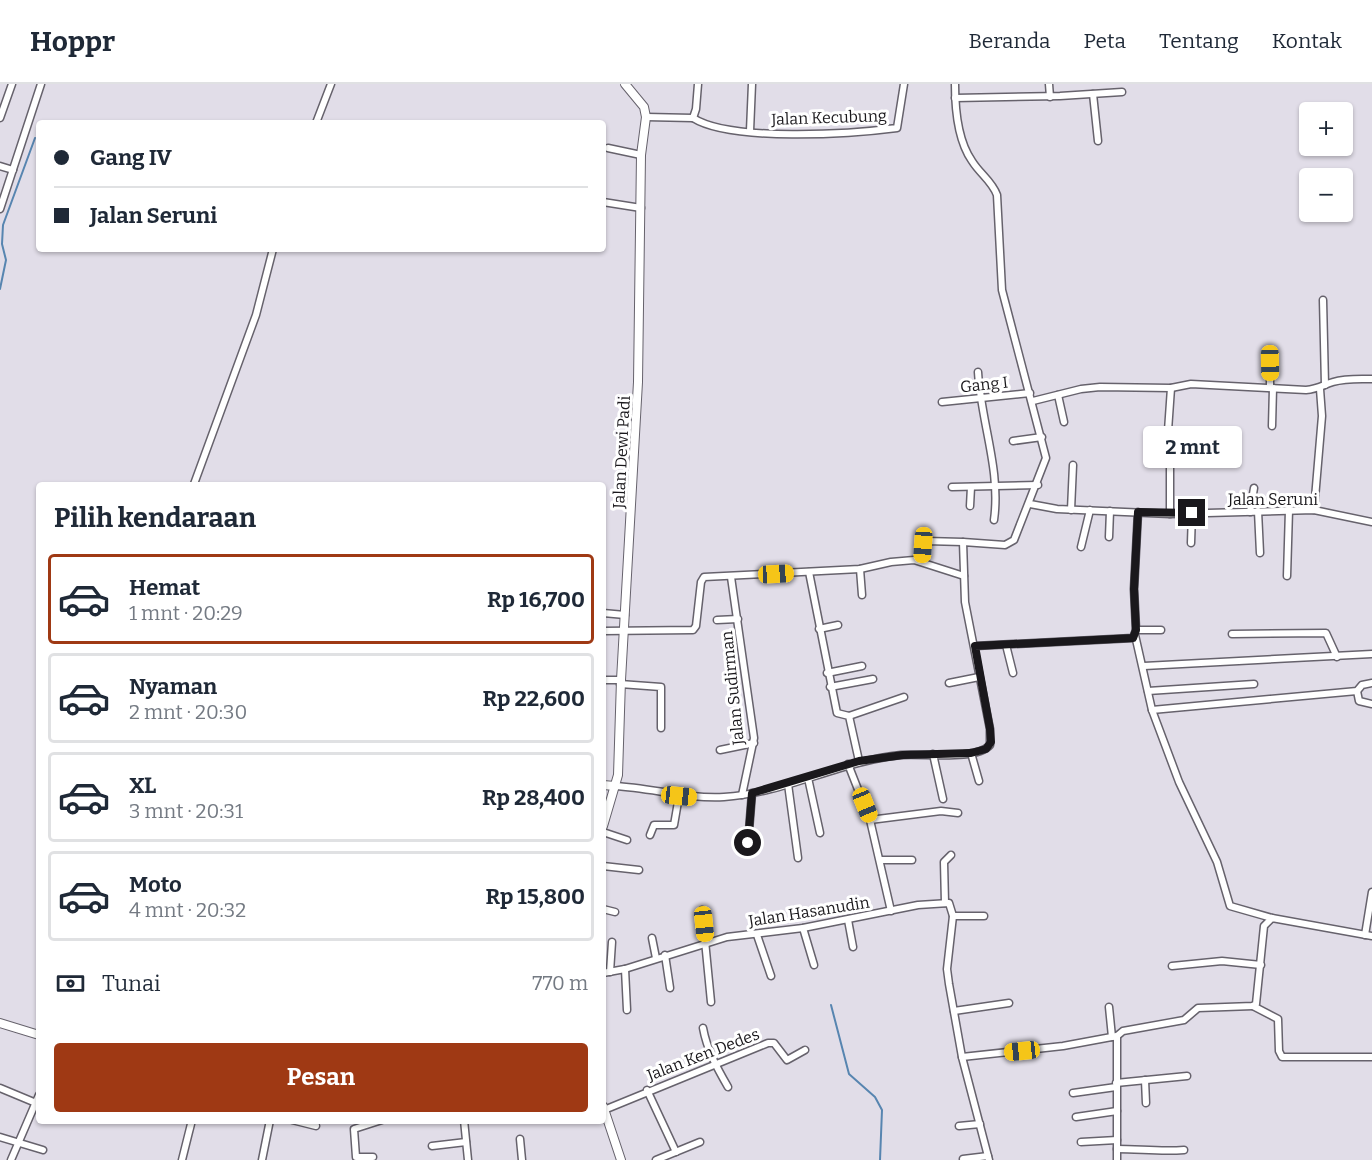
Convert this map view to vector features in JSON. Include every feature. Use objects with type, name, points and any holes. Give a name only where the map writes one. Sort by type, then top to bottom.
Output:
[{"type":"street","points":[[0,118],[12,84]]},
{"type":"street","points":[[0,209],[41,84]]},
{"type":"street","points":[[317,120],[331,84]]},
{"type":"street","points":[[625,84],[644,107],[646,117]]},
{"type":"street","points":[[693,118],[699,84]]},
{"type":"street","points":[[750,131],[752,84]]},
{"type":"street","name":"Jalan Kecubung","points":[[646,117],[693,118],[710,126],[787,135],[897,128],[904,84]]},
{"type":"street","points":[[922,561],[926,541],[1009,544],[1018,534],[1038,485],[1046,458],[1033,401],[1002,290],[996,195],[993,185],[968,155],[955,84]]},
{"type":"street","points":[[1049,84],[1050,97]]},
{"type":"street","points":[[956,98],[1050,97],[1122,92]]},
{"type":"street","points":[[1093,94],[1098,141]]},
{"type":"street","name":"Jalan Dewi Padi","points":[[606,816],[618,776],[638,382],[641,154],[646,117]]},
{"type":"street","points":[[608,148],[641,154]]},
{"type":"street","points":[[0,166],[13,170]]},
{"type":"street","points":[[606,202],[641,208]]},
{"type":"street","points":[[195,482],[256,315],[272,252]]},
{"type":"street","points":[[1314,510],[1322,416],[1323,300]]},
{"type":"street","points":[[1270,363],[1272,426]]},
{"type":"street","points":[[978,372],[979,398],[996,485],[994,520]]},
{"type":"street","points":[[1033,401],[1100,387],[1171,388],[1191,384],[1271,388],[1323,387],[1346,380],[1372,379]]},
{"type":"street","points":[[1170,514],[1170,468],[1167,445],[1171,388]]},
{"type":"street","name":"Gang I","points":[[942,402],[1030,393]]},
{"type":"street","points":[[1058,395],[1064,422]]},
{"type":"street","points":[[1013,441],[1042,437]]},
{"type":"street","points":[[1071,510],[1073,465]]},
{"type":"street","points":[[951,487],[1038,485]]},
{"type":"street","points":[[970,506],[971,488]]},
{"type":"street","points":[[1250,512],[1254,489]]},
{"type":"street","name":"Jalan Seruni","points":[[1030,504],[1071,510],[1170,514],[1314,510],[1372,522]]},
{"type":"street","points":[[1081,547],[1090,510]]},
{"type":"street","points":[[1109,537],[1110,510]]},
{"type":"street","points":[[1287,576],[1289,510]]},
{"type":"street","points":[[1258,511],[1260,553]]},
{"type":"street","points":[[1138,512],[1134,589],[1136,633],[1152,710],[1179,782],[1217,862],[1226,900],[1230,906],[1272,918],[1369,936],[1372,892]]},
{"type":"street","points":[[1191,543],[1192,513]]},
{"type":"street","points":[[606,785],[679,796],[742,795],[788,784],[859,761],[971,753],[986,749],[991,742],[975,646],[970,635],[963,576],[963,542]]},
{"type":"street","points":[[606,631],[693,630],[696,626],[702,578],[860,569],[891,561],[922,561],[933,568],[963,576]]},
{"type":"street","points":[[860,569],[862,595]]},
{"type":"street","points":[[809,572],[827,673],[837,713],[849,716],[904,697]]},
{"type":"street","name":"Jalan Sudirman","points":[[731,576],[754,743],[742,795]]},
{"type":"street","points":[[606,613],[625,615]]},
{"type":"street","points":[[717,620],[738,619]]},
{"type":"street","points":[[819,629],[838,625]]},
{"type":"street","points":[[975,646],[1131,639],[1136,633],[1161,630]]},
{"type":"street","points":[[1232,634],[1326,633],[1337,657]]},
{"type":"street","points":[[1006,645],[1013,673]]},
{"type":"street","points":[[1144,666],[1372,654]]},
{"type":"street","points":[[827,673],[862,666]]},
{"type":"street","points":[[949,683],[979,677]]},
{"type":"street","points":[[830,687],[873,679]]},
{"type":"street","points":[[606,680],[661,687],[661,728]]},
{"type":"street","points":[[1152,710],[1357,691],[1362,686],[1372,683]]},
{"type":"street","points":[[1148,691],[1254,684]]},
{"type":"street","points":[[1357,691],[1359,700],[1372,704]]},
{"type":"street","points":[[849,716],[859,761]]},
{"type":"street","points":[[720,750],[754,743]]},
{"type":"street","points":[[971,753],[979,781]]},
{"type":"street","points":[[933,754],[943,799]]},
{"type":"street","points":[[848,764],[870,819],[891,911]]},
{"type":"street","points":[[808,778],[820,833]]},
{"type":"street","points":[[788,784],[798,858]]},
{"type":"street","points":[[748,843],[752,793]]},
{"type":"street","points":[[650,835],[654,825],[673,826],[679,796]]},
{"type":"street","points":[[870,819],[940,811],[958,813]]},
{"type":"street","points":[[606,833],[627,840]]},
{"type":"street","points":[[951,855],[944,862],[948,904],[953,916],[947,969],[962,1057],[989,1158],[963,1159]]},
{"type":"street","points":[[881,860],[912,860]]},
{"type":"street","points":[[606,866],[639,870]]},
{"type":"street","name":"Jalan Hasanudin","points":[[607,973],[706,942],[803,928],[891,911],[948,904]]},
{"type":"street","points":[[606,910],[615,912]]},
{"type":"street","points":[[702,910],[711,1002]]},
{"type":"street","points":[[953,916],[984,916]]},
{"type":"street","points":[[1253,1006],[1256,1004],[1264,926],[1272,918]]},
{"type":"street","points":[[848,920],[854,947]]},
{"type":"street","points":[[803,928],[814,965]]},
{"type":"street","points":[[757,935],[771,976]]},
{"type":"street","points":[[652,938],[656,958]]},
{"type":"street","points":[[607,973],[612,942]]},
{"type":"street","points":[[665,955],[670,988]]},
{"type":"street","points":[[1172,966],[1222,961],[1261,965]]},
{"type":"street","points":[[625,969],[627,1011]]},
{"type":"street","points":[[954,1011],[1009,1003]]},
{"type":"street","points":[[962,1057],[1063,1046],[1115,1037],[1123,1031],[1186,1020],[1198,1008],[1253,1006],[1278,1018],[1279,1051],[1282,1057],[1372,1057]]},
{"type":"street","points":[[1109,1007],[1115,1037],[1117,1160]]},
{"type":"street","points":[[0,1023],[36,1034]]},
{"type":"street","points":[[703,1028],[705,1042],[728,1087]]},
{"type":"street","name":"Jalan Ken Dedes","points":[[606,1107],[768,1043],[774,1043],[787,1060],[805,1050]]},
{"type":"street","points":[[1073,1093],[1145,1080],[1187,1076]]},
{"type":"street","points":[[1145,1080],[1146,1103]]},
{"type":"street","points":[[0,1088],[36,1103],[11,1160]]},
{"type":"street","points":[[647,1090],[676,1152]]},
{"type":"street","points":[[1076,1117],[1116,1111]]},
{"type":"street","points":[[606,1114],[621,1160]]},
{"type":"street","points":[[182,1160],[191,1124]]},
{"type":"street","points":[[262,1160],[269,1124]]},
{"type":"street","points":[[308,1124],[316,1126]]},
{"type":"street","points":[[370,1124],[354,1129],[356,1157],[373,1157]]},
{"type":"street","points":[[464,1124],[468,1160]]},
{"type":"street","points":[[959,1126],[980,1124]]},
{"type":"street","points":[[0,1137],[43,1150]]},
{"type":"street","points":[[520,1139],[522,1160]]},
{"type":"street","points":[[1081,1142],[1117,1140]]},
{"type":"street","points":[[432,1146],[466,1142]]},
{"type":"street","points":[[656,1160],[700,1142]]},
{"type":"street","points":[[1117,1149],[1155,1152],[1184,1150]]},
{"type":"waterway","points":[[0,289],[6,260],[2,244],[3,225],[35,138]]},
{"type":"waterway","points":[[831,1005],[849,1074],[875,1097],[882,1110],[880,1160]]},
{"type":"route","points":[[748,843],[752,793],[782,786],[859,761],[903,755],[971,753],[986,749],[991,742],[990,729],[975,646],[1133,638],[1136,633],[1134,589],[1138,512],[1192,513]]}]
